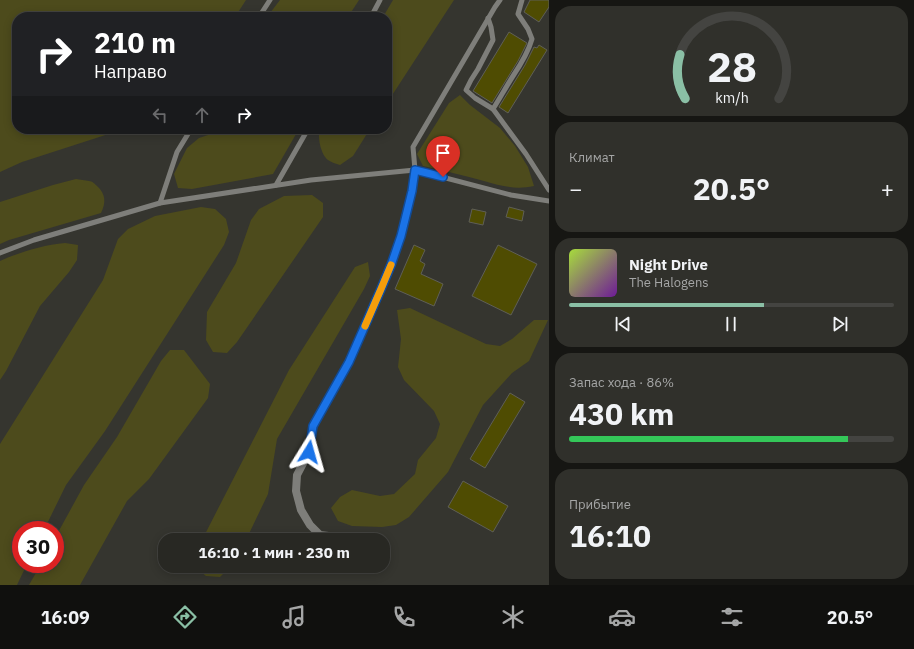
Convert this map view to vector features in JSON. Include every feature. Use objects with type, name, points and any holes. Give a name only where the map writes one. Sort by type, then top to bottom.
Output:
[{"type":"street","points":[[318,533],[310,525],[301,510],[296,491],[297,475],[309,452],[313,426],[349,362],[391,265],[401,236],[412,191],[415,170]]},
{"type":"lane","points":[[262,12],[270,0]]},
{"type":"lane","points":[[374,12],[380,0]]},
{"type":"lane","points":[[415,170],[413,147],[494,7],[500,0]]},
{"type":"lane","points":[[494,109],[503,91],[524,60],[530,47],[532,39],[528,29],[518,14],[522,0]]},
{"type":"lane","points":[[488,18],[493,40],[466,90],[475,98],[494,109],[549,190]]},
{"type":"lane","points":[[160,202],[177,152],[188,134]]},
{"type":"lane","points":[[276,185],[305,134]]},
{"type":"lane","points":[[0,253],[34,240],[160,202],[310,180],[415,170],[511,195],[549,201]]},
{"type":"shaded area","points":[[0,0],[246,0],[238,12],[12,12],[12,134],[109,134],[22,162],[0,172]]},
{"type":"shaded area","points":[[280,0],[359,0],[351,12],[271,12]]},
{"type":"shaded area","points":[[393,0],[454,0],[392,95],[392,12],[386,12]]},
{"type":"shaded area","points":[[460,95],[470,105],[500,128],[515,146],[528,167],[534,186],[521,188],[503,186],[423,166],[417,154],[449,103]]},
{"type":"shaded area","points":[[211,134],[296,134],[273,174],[192,189],[178,188],[174,174],[187,148],[199,138]]},
{"type":"shaded area","points":[[319,134],[367,134],[353,156],[340,165],[326,158],[323,154],[319,141]]},
{"type":"shaded area","points":[[76,179],[91,182],[100,189],[104,195],[104,206],[101,213],[0,244],[0,202]]},
{"type":"shaded area","points":[[312,195],[323,203],[323,217],[237,342],[227,353],[213,352],[206,340],[207,312],[236,263],[251,220],[259,209],[284,196]]},
{"type":"shaded area","points":[[201,207],[215,209],[226,219],[229,232],[224,245],[105,431],[66,485],[48,521],[12,521],[12,573],[23,573],[17,585],[0,585],[0,444],[103,280],[118,239],[128,229],[155,216]]},
{"type":"shaded area","points":[[65,243],[78,245],[77,260],[69,272],[40,306],[0,380],[0,261],[32,249]]},
{"type":"shaded area","points":[[368,262],[370,276],[364,289],[277,439],[268,494],[249,533],[206,533],[289,370],[355,267]]},
{"type":"shaded area","points":[[410,308],[486,344],[500,346],[512,339],[534,320],[548,320],[529,361],[512,373],[483,405],[448,472],[409,517],[396,525],[382,527],[352,526],[338,521],[331,508],[340,497],[352,490],[380,496],[394,494],[415,474],[418,460],[436,438],[440,424],[434,411],[404,380],[398,367],[401,339],[397,310]]},
{"type":"shaded area","points":[[170,350],[184,350],[210,384],[208,398],[149,479],[127,501],[80,585],[29,585],[36,573],[64,573],[64,522],[84,485],[117,437],[161,361]]},
{"type":"shaded area","points":[[202,573],[224,573],[220,577],[206,576]]},
{"type":"building","points":[[530,0],[549,0],[549,7],[539,22],[524,12]]},
{"type":"building","points":[[509,32],[527,43],[518,61],[492,103],[473,91]]},
{"type":"building","points":[[539,45],[547,50],[508,113],[499,107],[525,65],[534,47],[537,48]]},
{"type":"building","points":[[509,207],[524,211],[522,221],[506,217]]},
{"type":"building","points":[[472,209],[486,212],[483,225],[469,222]]},
{"type":"building","points":[[414,245],[425,250],[420,261],[425,264],[421,274],[443,284],[434,306],[395,289]]},
{"type":"building","points":[[498,245],[537,264],[511,315],[472,296]]},
{"type":"building","points":[[510,393],[525,402],[485,468],[470,459]]},
{"type":"building","points":[[463,481],[508,506],[493,532],[448,507]]},
{"type":"slow traffic","points":[[365,326],[391,265]]},
{"type":"route","points":[[309,452],[313,426],[349,362],[391,265],[401,236],[412,191],[415,170],[443,177]]}]
